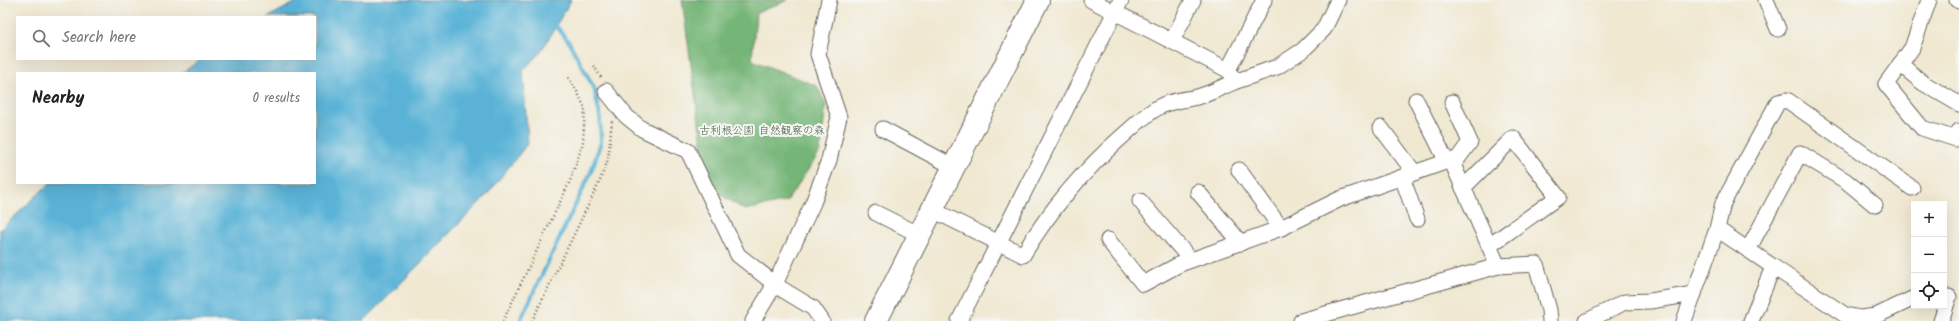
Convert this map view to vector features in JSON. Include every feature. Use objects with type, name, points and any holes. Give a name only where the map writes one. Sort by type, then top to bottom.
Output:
[{"type":"street","points":[[753,321],[775,284],[813,203],[829,160],[839,117],[818,54],[829,0]]},
{"type":"street","points":[[876,321],[1038,0]]},
{"type":"street","points":[[1091,0],[1118,6],[1172,41],[1231,76]]},
{"type":"street","points":[[1172,41],[1193,0]]},
{"type":"street","points":[[1231,76],[1264,0]]},
{"type":"street","points":[[933,210],[1023,255],[1034,235],[1063,198],[1101,155],[1141,120],[1159,107],[1175,101],[1198,97],[1231,76],[1277,67],[1303,50],[1324,29],[1338,0]]},
{"type":"street","points":[[1766,0],[1778,29]]},
{"type":"street","points":[[1929,0],[1912,48],[1886,84],[1922,128],[1956,139],[1959,131]]},
{"type":"street","points":[[958,321],[1118,6]]},
{"type":"street","points":[[1900,64],[1923,83],[1959,104]]},
{"type":"street","points":[[606,91],[626,116],[642,129],[688,151],[738,255],[775,284],[813,308],[822,321]]},
{"type":"street","points":[[1416,100],[1463,188],[1498,266]]},
{"type":"street","points":[[1684,321],[1717,229],[1723,203],[1778,102],[1787,100],[1912,188]]},
{"type":"street","points":[[1108,240],[1143,284],[1190,259],[1241,243],[1281,228],[1340,199],[1408,175],[1450,163],[1470,142],[1452,102]]},
{"type":"street","points":[[1381,128],[1408,175],[1417,219]]},
{"type":"street","points":[[883,130],[954,167]]},
{"type":"street","points":[[1463,188],[1513,138],[1558,197],[1489,246]]},
{"type":"street","points":[[1748,250],[1800,153],[1846,181],[1875,205]]},
{"type":"street","points":[[1239,170],[1281,228]]},
{"type":"street","points":[[1198,192],[1241,243]]},
{"type":"street","points":[[1140,201],[1190,259]]},
{"type":"street","points":[[876,212],[920,235]]},
{"type":"street","points":[[1717,229],[1844,318],[1876,316],[1911,299]]},
{"type":"street","points":[[1301,321],[1498,266],[1536,264],[1549,310],[1550,321]]},
{"type":"street","points":[[1751,321],[1773,267]]},
{"type":"street","points":[[1587,321],[1625,302],[1650,301],[1694,294]]},
{"type":"street","points":[[1941,321],[1951,297]]},
{"type":"path","points":[[594,66],[605,83],[606,91]]},
{"type":"path","points":[[502,321],[570,181],[583,143],[585,108],[568,77]]},
{"type":"path","points":[[532,321],[599,183],[608,160],[611,145],[611,116]]},
{"type":"green space","name":"古利根公園 自然観察の森","points":[[682,0],[788,0],[756,13],[752,60],[817,86],[826,105],[820,152],[787,201],[745,210],[708,187]]},
{"type":"water","points":[[300,0],[571,0],[542,50],[523,71],[528,143],[486,196],[364,321],[0,321],[0,230],[49,184],[316,184],[316,72],[183,72],[200,60],[316,60],[316,16],[270,16]]},
{"type":"waterway","points":[[520,321],[591,172],[601,142],[600,116],[594,88],[569,42],[553,22]]}]
